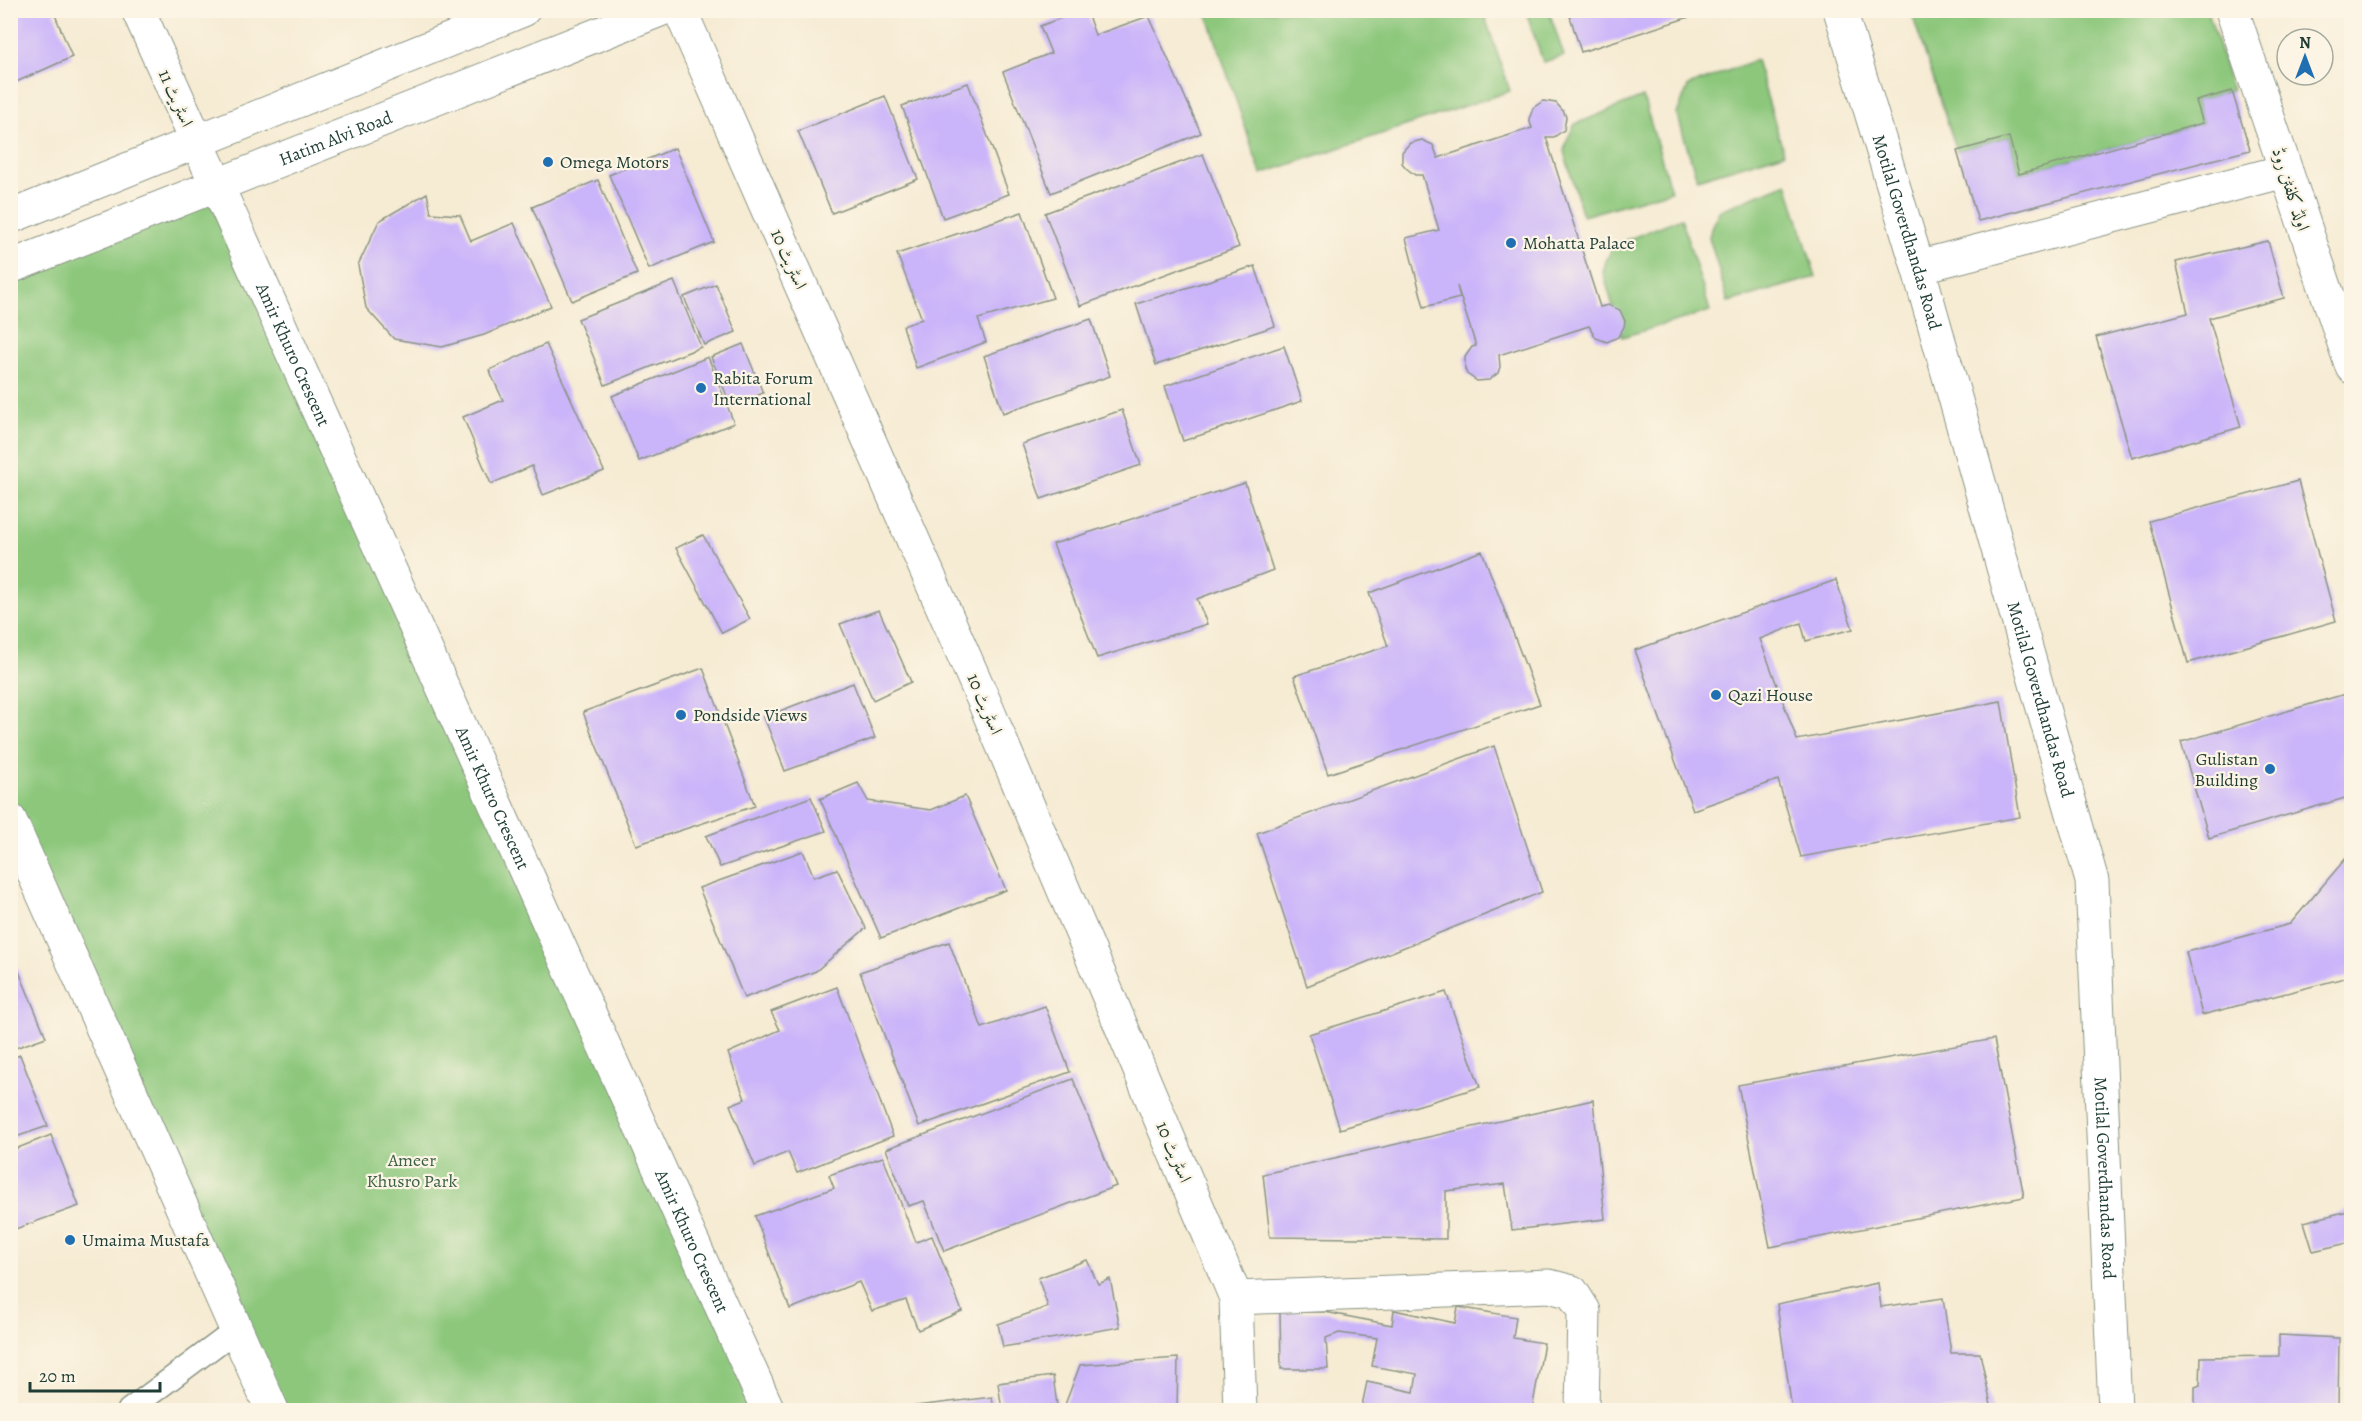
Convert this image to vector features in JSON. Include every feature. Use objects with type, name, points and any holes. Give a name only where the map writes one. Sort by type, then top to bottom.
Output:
[{"type":"street","name":"اسٹریٹ 11","points":[[138,10],[215,186]]},
{"type":"street","points":[[10,217],[523,10]]},
{"type":"street","name":"Hatim Alvi Road","points":[[10,267],[660,10]]},
{"type":"street","name":"اسٹریٹ 10","points":[[680,10],[983,699],[1236,1298],[1240,1410]]},
{"type":"street","name":"Motilal Goverdhandas Road","points":[[1840,10],[1918,267],[2092,881],[2115,1410]]},
{"type":"street","name":"اولڈ کلفٹن روڈ","points":[[2232,10],[2285,171],[2343,318],[2352,367]]},
{"type":"street","points":[[1918,267],[2285,171]]},
{"type":"street","name":"Amir Khuro Crescent","points":[[215,186],[768,1410]]},
{"type":"street","points":[[10,820],[272,1410]]},
{"type":"street","points":[[1236,1298],[1549,1286],[1572,1292],[1584,1311],[1582,1410]]},
{"type":"lane","points":[[129,1410],[236,1330]]},
{"type":"green space","points":[[1206,11],[1483,11],[1510,91],[1261,174]]},
{"type":"green space","points":[[1526,11],[1549,11],[1564,56],[1543,62]]},
{"type":"green space","points":[[1911,11],[2208,11],[2232,91],[2196,101],[2203,123],[2019,174],[2009,137],[1957,151]]},
{"type":"green space","points":[[1756,60],[1784,153],[1697,179],[1677,114],[1688,86]]},
{"type":"green space","points":[[1643,97],[1671,191],[1583,216],[1564,151],[1575,124]]},
{"type":"green space","points":[[1787,183],[1816,277],[1728,302],[1709,237],[1712,225],[1720,210]]},
{"type":"green space","name":"Ameer Khusro Park","points":[[215,186],[768,1410],[272,1410],[11,820],[10,267]]},
{"type":"green space","points":[[1681,218],[1710,311],[1622,337],[1603,272],[1606,261],[1614,245]]},
{"type":"building","points":[[10,10],[53,10],[72,57],[14,83],[10,75]]},
{"type":"building","points":[[1086,10],[1095,35],[1149,16],[1201,133],[1051,193],[1003,72],[1051,53],[1040,26]]},
{"type":"building","points":[[1568,10],[1708,10],[1708,11],[1581,52]]},
{"type":"building","points":[[968,83],[1009,194],[943,218],[902,106]]},
{"type":"building","points":[[2232,91],[2250,150],[1978,221],[1957,151],[2009,137],[2019,174],[2203,123],[2196,101]]},
{"type":"building","points":[[885,96],[918,179],[832,213],[798,131]]},
{"type":"building","name":"Mohatta Palace","points":[[1543,101],[1556,103],[1566,117],[1564,130],[1554,137],[1546,137],[1600,307],[1608,305],[1620,310],[1625,321],[1624,327],[1618,337],[1607,342],[1596,338],[1589,326],[1499,355],[1498,373],[1489,380],[1477,381],[1467,374],[1465,369],[1465,357],[1472,347],[1476,346],[1457,286],[1460,298],[1424,307],[1406,238],[1439,230],[1422,175],[1415,175],[1406,168],[1402,163],[1402,152],[1410,143],[1422,140],[1433,145],[1438,158],[1532,128],[1529,119],[1533,108]]},
{"type":"building","points":[[675,148],[714,242],[649,269],[609,175]]},
{"type":"building","points":[[1203,154],[1239,247],[1080,306],[1045,213]]},
{"type":"building","points":[[598,180],[637,274],[572,301],[532,207]]},
{"type":"building","points":[[427,193],[431,213],[460,215],[471,241],[514,223],[551,306],[484,335],[442,347],[394,339],[366,308],[358,265],[379,221]]},
{"type":"building","points":[[1022,212],[1053,298],[978,319],[986,342],[916,368],[903,326],[922,319],[897,254]]},
{"type":"building","points":[[2268,241],[2284,298],[2209,318],[2241,427],[2132,458],[2096,337],[2188,313],[2176,262]]},
{"type":"building","points":[[1255,266],[1275,326],[1156,365],[1136,304]]},
{"type":"building","points":[[674,281],[701,347],[605,385],[578,319]]},
{"type":"building","points":[[716,284],[736,332],[704,345],[684,297]]},
{"type":"building","points":[[1091,319],[1110,376],[1003,413],[984,356]]},
{"type":"building","points":[[546,344],[604,471],[543,495],[532,466],[491,484],[463,417],[503,400],[489,370]]},
{"type":"building","points":[[743,344],[763,393],[731,406],[711,357]]},
{"type":"building","points":[[1284,346],[1302,401],[1183,441],[1165,386]]},
{"type":"building","points":[[708,357],[734,423],[639,461],[612,396]]},
{"type":"building","points":[[1122,410],[1141,465],[1041,499],[1022,444]]},
{"type":"building","points":[[2298,481],[2336,621],[2188,663],[2149,521]]},
{"type":"building","points":[[1245,483],[1273,570],[1197,599],[1207,624],[1097,658],[1053,544]]},
{"type":"building","points":[[703,535],[750,619],[722,633],[676,548]]},
{"type":"building","points":[[1482,551],[1540,704],[1328,774],[1294,676],[1388,646],[1369,593]]},
{"type":"building","points":[[1836,580],[1853,629],[1806,641],[1801,623],[1760,639],[1797,740],[2001,701],[2020,817],[1801,857],[1778,780],[1693,810],[1635,650]]},
{"type":"building","points":[[879,610],[911,682],[873,700],[840,624]]},
{"type":"building","points":[[703,668],[755,806],[636,845],[583,712]]},
{"type":"building","points":[[853,683],[875,738],[785,771],[764,717]]},
{"type":"building","name":"Gulistan Building","points":[[2352,692],[2352,796],[2209,838],[2181,742]]},
{"type":"building","points":[[1494,746],[1542,892],[1307,986],[1257,833]]},
{"type":"building","points":[[858,783],[868,801],[931,810],[965,796],[1006,890],[881,938],[820,799]]},
{"type":"building","points":[[811,797],[826,831],[720,867],[706,836]]},
{"type":"building","points":[[803,851],[814,877],[837,869],[866,928],[816,971],[744,998],[699,888]]},
{"type":"building","points":[[2352,851],[2352,976],[2202,1015],[2186,952],[2290,924]]},
{"type":"building","points":[[949,942],[982,1028],[1045,1006],[1070,1072],[919,1126],[860,972]]},
{"type":"building","points":[[10,950],[46,1037],[10,1050]]},
{"type":"building","points":[[837,987],[893,1136],[797,1173],[788,1152],[755,1166],[730,1105],[745,1099],[728,1053],[780,1030],[771,1012]]},
{"type":"building","points":[[1446,992],[1480,1087],[1340,1129],[1309,1034]]},
{"type":"building","points":[[1994,1039],[2024,1197],[1770,1247],[1738,1085]]},
{"type":"building","points":[[20,1055],[48,1126],[10,1139],[10,1059]]},
{"type":"building","points":[[1073,1079],[1116,1186],[944,1251],[924,1201],[908,1206],[886,1149]]},
{"type":"building","points":[[1593,1100],[1605,1219],[1512,1230],[1505,1184],[1446,1191],[1446,1239],[1270,1237],[1263,1174]]},
{"type":"building","points":[[51,1135],[79,1206],[10,1231],[10,1151]]},
{"type":"building","points":[[883,1157],[916,1242],[932,1236],[962,1311],[918,1330],[906,1300],[872,1311],[859,1282],[790,1309],[755,1216],[834,1188],[829,1175]]},
{"type":"building","points":[[2352,1210],[2352,1242],[2313,1251],[2304,1222]]},
{"type":"building","points":[[1087,1260],[1098,1284],[1110,1279],[1120,1327],[1003,1347],[998,1324],[1048,1307],[1038,1278]]},
{"type":"building","points":[[1878,1283],[1881,1307],[1943,1298],[1951,1353],[1980,1353],[1992,1410],[1792,1410],[1777,1304]]},
{"type":"building","points":[[1458,1307],[1516,1317],[1513,1338],[1544,1343],[1532,1410],[1361,1410],[1367,1382],[1414,1392],[1417,1374],[1372,1366],[1377,1338],[1339,1333],[1326,1338],[1328,1369],[1281,1369],[1280,1312],[1325,1312],[1392,1325],[1394,1310],[1455,1323]]},
{"type":"building","points":[[2279,1335],[2339,1338],[2338,1410],[2195,1410],[2195,1387],[2200,1385],[2201,1357],[2279,1356]]},
{"type":"building","points":[[1178,1358],[1177,1410],[1063,1410],[1080,1365]]},
{"type":"building","points":[[1053,1376],[1057,1405],[1002,1410],[998,1383]]},
{"type":"building","points":[[992,1397],[994,1410],[891,1410],[891,1409]]},
{"type":"place","name":"Omega Motors","points":[[548,162]]},
{"type":"place","name":"Mohatta Palace","points":[[1511,243]]},
{"type":"place","name":"Rabita Forum International","points":[[701,388]]},
{"type":"place","name":"Qazi House","points":[[1716,695]]},
{"type":"place","name":"Pondside Views","points":[[681,715]]},
{"type":"place","name":"Gulistan Building","points":[[2270,769]]},
{"type":"place","name":"Umaima Mustafa","points":[[70,1240]]}]
